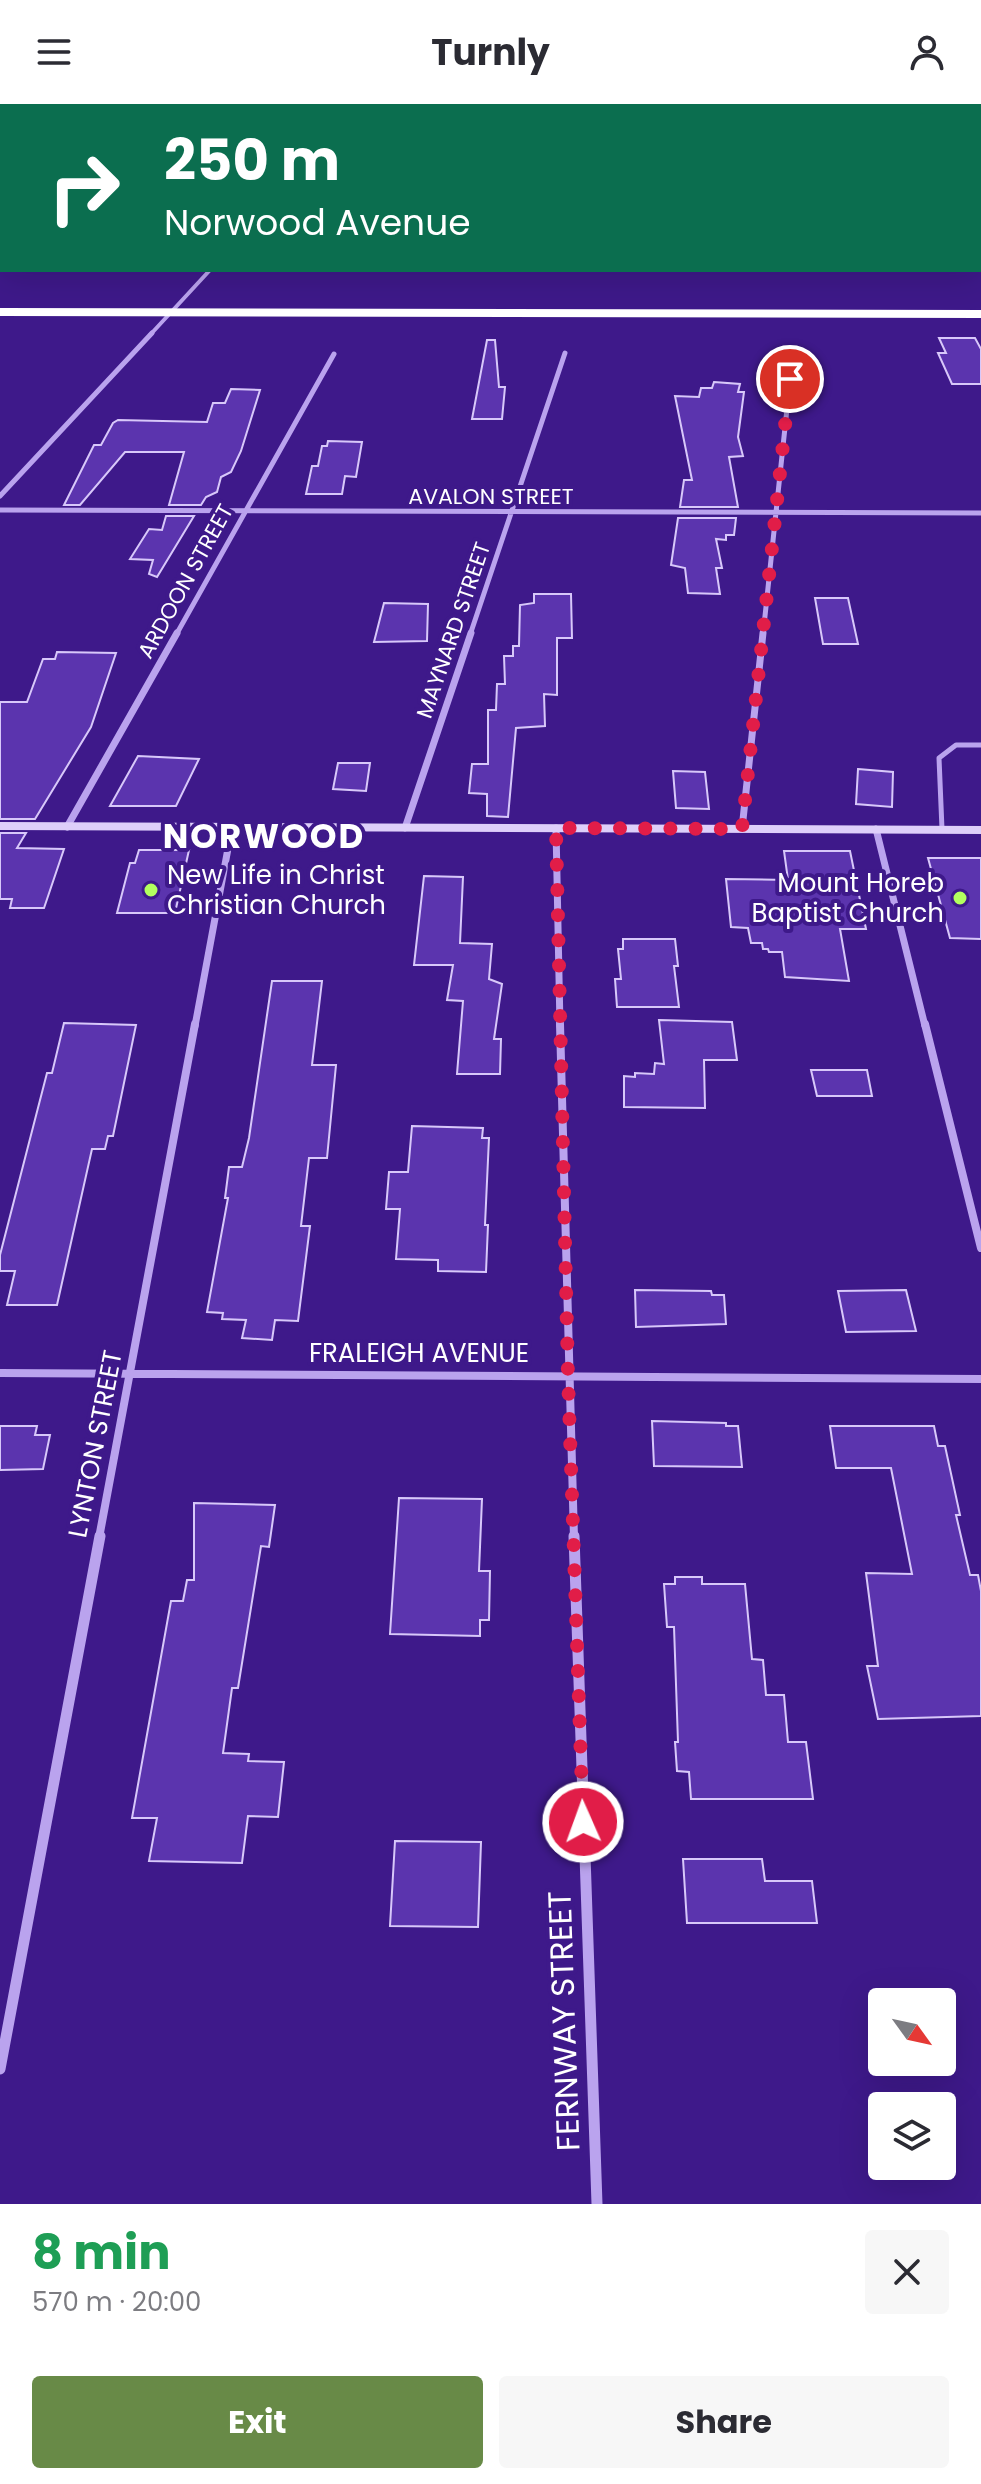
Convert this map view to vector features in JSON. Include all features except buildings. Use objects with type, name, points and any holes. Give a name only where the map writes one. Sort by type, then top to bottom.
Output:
[{"type":"highway","points":[[167,296],[212,296]]},
{"type":"highway","points":[[0,312],[981,314]]},
{"type":"main road","points":[[0,826],[981,830]]},
{"type":"street","points":[[0,496],[208,272]]},
{"type":"street","points":[[742,829],[793,352]]},
{"type":"street","name":"MAYNARD STREET","points":[[405,828],[565,353]]},
{"type":"street","name":"ARDOON STREET","points":[[67,827],[334,354]]},
{"type":"street","name":"AVALON STREET","points":[[0,510],[981,513]]},
{"type":"street","name":"LYNTON STREET","points":[[0,2069],[232,827]]},
{"type":"street","name":"FERNWAY STREET","points":[[556,828],[568,1376],[597,2204]]},
{"type":"street","points":[[876,829],[981,1248]]},
{"type":"street","name":"FRALEIGH AVENUE","points":[[0,1373],[981,1379]]},
{"type":"lane","points":[[942,829],[939,758],[956,745],[981,745]]},
{"type":"place","name":"New Life in Christ Christian Church","points":[[151,890]]},
{"type":"place","name":"Mount Horeb Baptist Church","points":[[960,898]]},
{"type":"district","name":"NORWOOD","points":[[264,836]]},
{"type":"route","points":[[583,1822],[568,1376],[556,828],[742,829],[790,379]]}]
